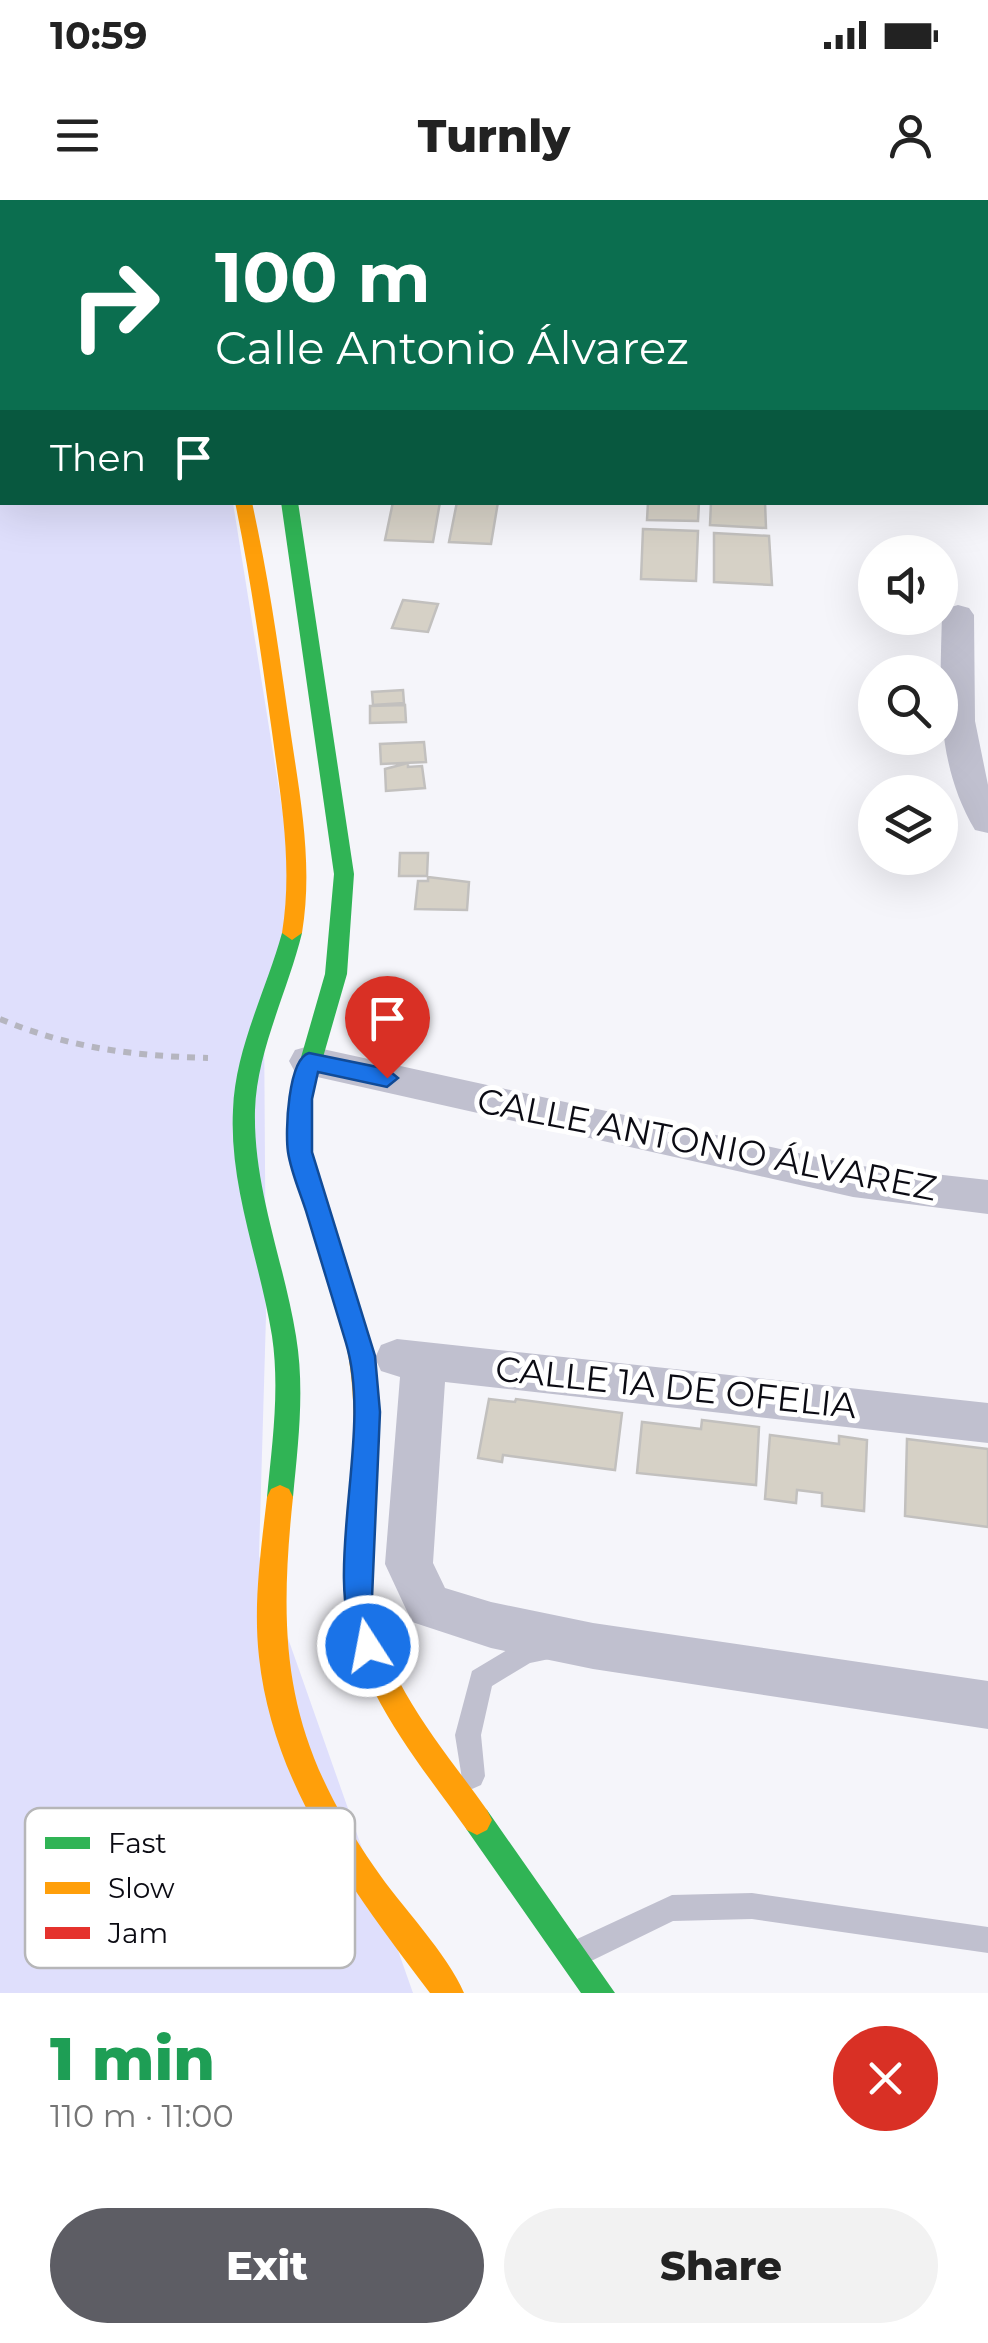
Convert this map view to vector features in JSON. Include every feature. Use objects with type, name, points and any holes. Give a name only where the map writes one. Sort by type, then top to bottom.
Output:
[{"type":"street","points":[[244,505],[269,638],[296,841],[298,892],[285,964],[253,1058],[244,1106],[246,1158],[265,1257],[285,1331],[288,1362],[272,1659],[284,1724],[300,1774],[318,1808]]},
{"type":"street","points":[[289,505],[344,874],[336,974],[300,1099],[300,1152],[363,1356],[367,1412],[358,1598],[368,1646],[389,1695],[600,1993]]},
{"type":"street","points":[[958,635],[958,734],[965,771],[988,822]]},
{"type":"street","name":"CALLE ANTONIO ÁLVAREZ","points":[[309,1061],[852,1181],[988,1198]]},
{"type":"street","name":"CALLE 1A DE OFELIA","points":[[363,1356],[424,1359],[988,1423]]},
{"type":"street","points":[[424,1359],[410,1564],[429,1606],[491,1626],[593,1646],[988,1705]]},
{"type":"street","points":[[355,1865],[449,1993]]},
{"type":"lane","points":[[477,1823],[468,1736],[481,1679],[526,1652],[593,1646]]},
{"type":"lane","points":[[574,1955],[672,1908],[752,1906],[988,1940]]},
{"type":"path","points":[[0,1019],[42,1039],[117,1056],[253,1058]]},
{"type":"shaded area","points":[[0,505],[233,505],[294,883],[264,1013],[266,1316],[259,1556],[348,1808],[25,1808],[25,1968],[355,1968],[355,1828],[413,1993],[0,1993]]},
{"type":"building","points":[[392,505],[439,505],[433,542],[385,540]]},
{"type":"building","points":[[456,505],[498,505],[491,544],[449,542]]},
{"type":"building","points":[[648,505],[699,505],[698,521],[647,520]]},
{"type":"building","points":[[711,505],[765,505],[766,528],[710,525]]},
{"type":"building","points":[[643,529],[698,531],[696,581],[641,579]]},
{"type":"building","points":[[714,533],[769,536],[772,585],[714,582]]},
{"type":"building","points":[[403,600],[438,604],[428,632],[392,628]]},
{"type":"building","points":[[403,690],[404,703],[373,705],[372,692]]},
{"type":"building","points":[[405,705],[406,722],[370,723],[370,706]]},
{"type":"building","points":[[424,742],[426,762],[381,764],[380,744]]},
{"type":"building","points":[[408,763],[408,767],[422,766],[425,788],[386,791],[385,769]]},
{"type":"building","points":[[400,853],[428,853],[427,876],[399,876]]},
{"type":"building","points":[[428,877],[469,882],[467,910],[415,909],[418,881],[428,881]]},
{"type":"building","points":[[489,1399],[622,1413],[615,1470],[503,1455],[502,1462],[478,1458]]},
{"type":"building","points":[[702,1420],[759,1427],[756,1485],[637,1473],[642,1422],[701,1429]]},
{"type":"building","points":[[770,1435],[839,1444],[839,1436],[867,1440],[864,1511],[822,1506],[822,1493],[797,1490],[796,1503],[765,1499]]},
{"type":"building","points":[[907,1439],[988,1449],[988,1527],[905,1516]]},
{"type":"traffic: fast","points":[[289,505],[344,874],[336,974],[300,1099],[300,1152],[356,1335]]},
{"type":"traffic: fast","points":[[280,1497],[287,1417],[287,1356],[248,1168],[244,1110],[251,1067],[292,933]]},
{"type":"traffic: fast","points":[[477,1820],[600,1993]]},
{"type":"traffic: slow","points":[[244,505],[265,618],[296,834],[298,884],[292,933]]},
{"type":"traffic: slow","points":[[356,1335],[367,1410],[358,1586],[366,1632],[404,1716],[477,1820]]},
{"type":"traffic: slow","points":[[280,1497],[272,1578],[273,1658],[281,1706],[295,1751],[321,1808]]},
{"type":"traffic: slow","points":[[355,1865],[449,1993]]},
{"type":"route","points":[[368,1646],[358,1598],[367,1412],[363,1356],[300,1152],[300,1099],[309,1061],[387,1078]]}]
